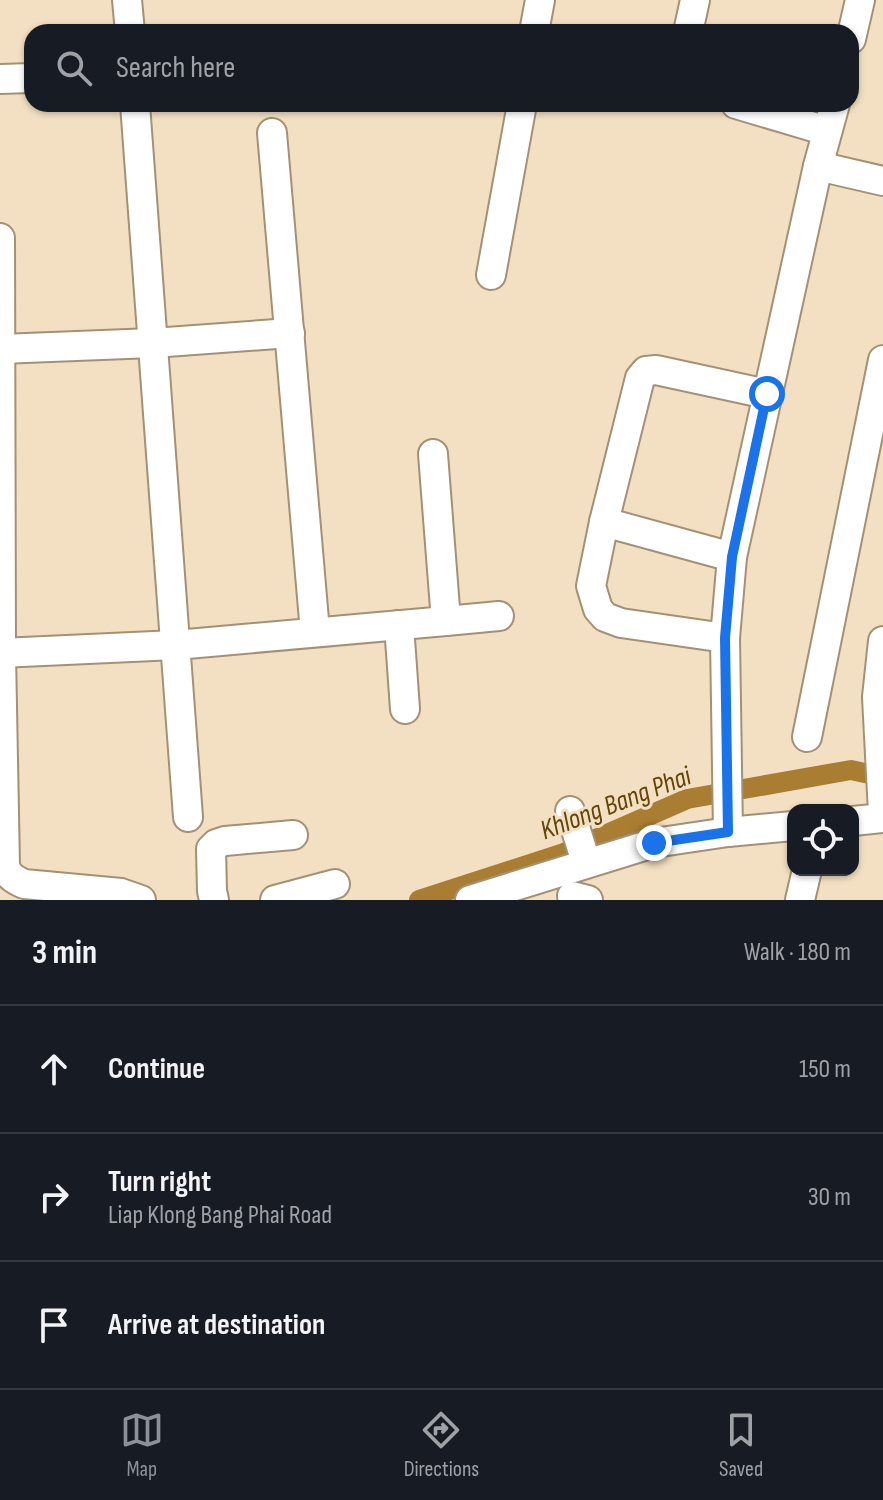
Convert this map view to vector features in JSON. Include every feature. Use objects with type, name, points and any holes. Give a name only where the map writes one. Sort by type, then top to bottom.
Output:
[{"type":"street","points":[[127,0],[129,24]]},
{"type":"street","points":[[536,24],[540,0]]},
{"type":"street","points":[[690,24],[695,0]]},
{"type":"street","points":[[854,24],[860,0]]},
{"type":"street","points":[[0,79],[24,78]]},
{"type":"street","points":[[136,112],[188,817]]},
{"type":"street","points":[[491,275],[521,112]]},
{"type":"street","points":[[763,112],[827,131]]},
{"type":"street","points":[[728,819],[725,638],[732,557],[833,112]]},
{"type":"street","points":[[272,133],[315,632]]},
{"type":"street","points":[[818,166],[883,181]]},
{"type":"street","points":[[0,238],[1,653],[6,871],[26,892],[121,893],[141,900]]},
{"type":"street","points":[[1,349],[153,343],[290,333]]},
{"type":"street","points":[[807,737],[883,360]]},
{"type":"street","points":[[725,638],[621,623],[605,617],[598,609],[591,586],[640,378],[646,371],[656,370],[767,394]]},
{"type":"street","points":[[433,454],[446,621]]},
{"type":"street","points":[[604,522],[732,557]]},
{"type":"street","points":[[1,653],[176,645],[499,616]]},
{"type":"street","points":[[399,625],[405,709]]},
{"type":"street","points":[[859,818],[882,806],[877,697],[883,641]]},
{"type":"street","points":[[470,900],[579,840],[654,843],[728,819],[787,825]]},
{"type":"street","points":[[214,900],[211,849],[216,844],[293,835]]},
{"type":"street","points":[[800,900],[806,876]]},
{"type":"street","points":[[275,900],[335,884]]},
{"type":"waterway","name":"Khlong Bang Phai","points":[[419,900],[564,853],[687,799],[851,770],[883,777]]},
{"type":"route","points":[[654,843],[728,832],[725,638],[732,557],[767,394]]}]
